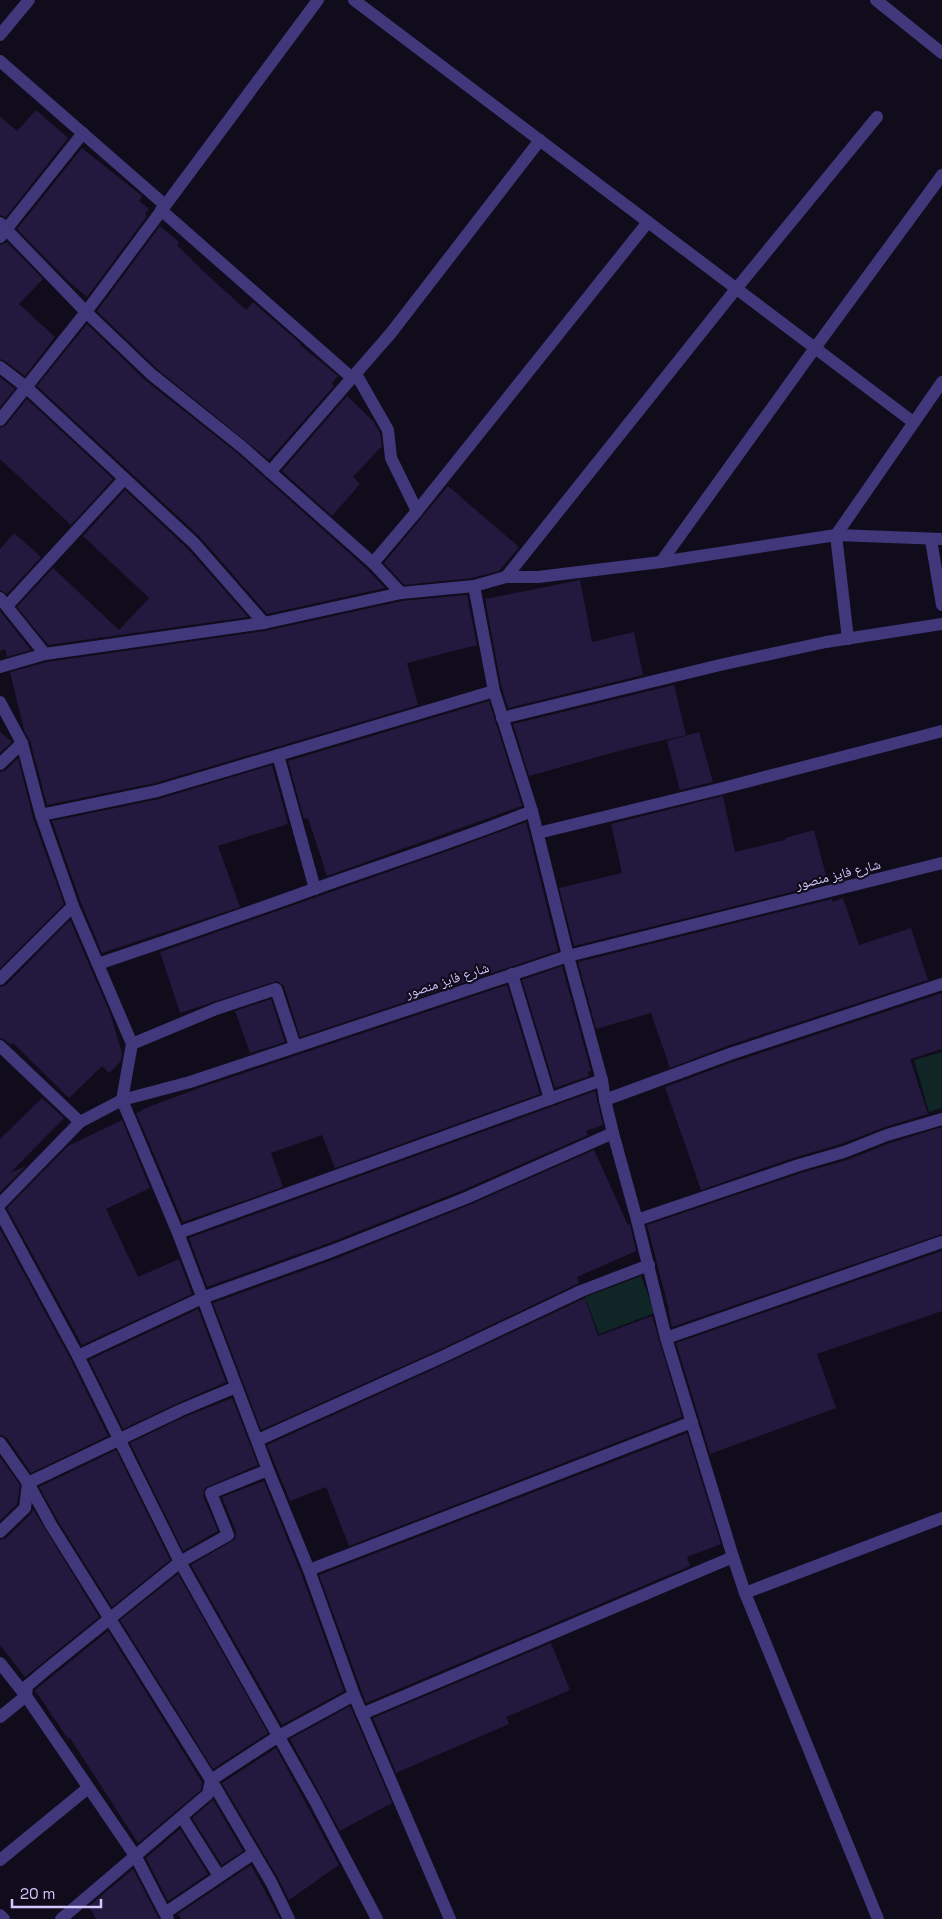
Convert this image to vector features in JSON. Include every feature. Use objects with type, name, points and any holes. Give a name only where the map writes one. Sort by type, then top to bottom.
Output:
[{"type":"street","points":[[0,35],[28,0]]},
{"type":"street","points":[[0,420],[86,312],[318,0]]},
{"type":"street","points":[[354,0],[913,422]]},
{"type":"street","points":[[876,0],[942,53]]},
{"type":"street","points":[[0,61],[354,376],[388,430],[390,458],[417,512]]},
{"type":"street","points":[[506,577],[736,288],[876,117]]},
{"type":"street","points":[[83,133],[2,230],[151,374],[270,472],[373,563],[401,593]]},
{"type":"street","points":[[270,472],[391,333],[540,140]]},
{"type":"street","points":[[661,562],[942,175]]},
{"type":"street","points":[[373,563],[417,512],[648,222]]},
{"type":"street","points":[[0,367],[26,387],[194,544],[264,623]]},
{"type":"street","points":[[848,639],[836,535],[942,382]]},
{"type":"street","points":[[45,654],[3,602],[124,479]]},
{"type":"street","points":[[0,667],[45,654],[264,623],[401,593],[474,586],[506,577],[538,577],[661,562],[836,535],[936,540],[942,605]]},
{"type":"street","points":[[474,586],[494,692],[538,832],[666,1338],[745,1593],[878,1919]]},
{"type":"street","points":[[502,718],[720,664],[848,639],[942,624]]},
{"type":"street","points":[[41,815],[157,791],[494,692]]},
{"type":"street","points":[[0,702],[22,743],[41,815],[73,906],[132,1044],[122,1100],[178,1233],[268,1470],[309,1570],[354,1695],[450,1919]]},
{"type":"street","points":[[538,832],[719,789],[942,731]]},
{"type":"street","points":[[0,764],[22,743]]},
{"type":"street","points":[[278,755],[315,889]]},
{"type":"street","points":[[98,964],[228,921],[474,834],[532,811]]},
{"type":"street","name":"شارع فايز منصور","points":[[0,1204],[80,1122],[122,1100],[190,1082],[568,956],[942,864]]},
{"type":"street","points":[[0,979],[73,906]]},
{"type":"street","points":[[512,974],[550,1099]]},
{"type":"street","points":[[605,1100],[730,1054],[942,984]]},
{"type":"street","points":[[132,1044],[216,1010],[276,989],[295,1046]]},
{"type":"street","points":[[0,1046],[80,1122]]},
{"type":"street","points":[[178,1233],[602,1080]]},
{"type":"street","points":[[637,1220],[799,1165],[844,1152],[887,1135],[942,1119]]},
{"type":"street","points":[[78,1356],[202,1298],[332,1252],[457,1202],[613,1133]]},
{"type":"street","points":[[0,1212],[78,1356],[180,1562],[277,1737],[315,1801],[377,1919]]},
{"type":"street","points":[[666,1338],[942,1242]]},
{"type":"street","points":[[258,1440],[444,1356],[581,1291],[649,1265]]},
{"type":"street","points":[[28,1483],[181,1410],[236,1387]]},
{"type":"street","points":[[309,1570],[692,1422]]},
{"type":"street","points":[[0,1443],[28,1483],[51,1525],[211,1780],[271,1882],[289,1919]]},
{"type":"street","points":[[0,1717],[26,1696],[28,1686],[180,1562],[228,1535],[211,1493],[268,1470]]},
{"type":"street","points":[[0,1532],[25,1508],[28,1483]]},
{"type":"street","points":[[745,1593],[942,1518]]},
{"type":"street","points":[[362,1714],[733,1557]]},
{"type":"street","points":[[0,1663],[26,1696],[136,1857],[167,1916],[219,1876],[254,1853]]},
{"type":"street","points":[[61,1919],[208,1794],[211,1780],[277,1737],[354,1695]]},
{"type":"street","points":[[0,1860],[88,1788]]},
{"type":"street","points":[[182,1816],[219,1876]]},
{"type":"street","points":[[0,1915],[4,1919]]},
{"type":"green space","points":[[942,1052],[942,1108],[929,1112],[914,1060]]},
{"type":"green space","points":[[641,1276],[655,1313],[599,1334],[585,1297]]},
{"type":"building","points":[[36,110],[68,138],[6,217],[0,215],[0,117],[17,131]]},
{"type":"building","points":[[82,148],[142,196],[139,201],[149,209],[145,214],[147,216],[87,297],[66,279],[17,229]]},
{"type":"building","points":[[160,226],[179,242],[177,245],[202,270],[246,310],[253,302],[300,345],[338,376],[332,383],[334,386],[269,460],[156,368],[97,311]]},
{"type":"building","points":[[7,242],[43,279],[19,304],[55,337],[25,376],[0,359],[0,245]]},
{"type":"building","points":[[87,324],[145,380],[236,452],[367,569],[385,588],[267,614],[200,537],[37,386]]},
{"type":"building","points":[[0,377],[15,389],[0,407]]},
{"type":"building","points":[[347,396],[373,421],[380,433],[382,446],[353,477],[360,484],[332,516],[282,471]]},
{"type":"building","points":[[27,399],[113,479],[71,525],[0,459],[0,428],[6,425]]},
{"type":"building","points":[[448,486],[519,547],[499,571],[472,578],[404,585],[384,563]]},
{"type":"building","points":[[125,490],[188,549],[248,617],[48,645],[17,607],[53,568],[119,630],[149,598],[83,536]]},
{"type":"building","points":[[14,533],[41,557],[7,594],[0,590],[0,549]]},
{"type":"building","points":[[580,580],[592,642],[634,632],[643,675],[508,708],[501,685],[485,599]]},
{"type":"building","points":[[467,595],[477,645],[407,663],[418,705],[155,783],[47,805],[30,741],[24,730],[10,672],[47,662],[265,631],[402,601]]},
{"type":"building","points":[[0,611],[31,650],[7,657],[5,649],[0,651]]},
{"type":"building","points":[[674,685],[686,735],[626,749],[529,776],[513,724]]},
{"type":"building","points":[[489,701],[522,806],[327,876],[308,818],[304,819],[288,761]]},
{"type":"building","points":[[0,732],[12,742],[0,753]]},
{"type":"building","points":[[699,732],[713,782],[680,790],[667,741]]},
{"type":"building","points":[[18,758],[33,818],[64,904],[0,968],[0,772],[6,770]]},
{"type":"building","points":[[272,765],[288,824],[218,846],[240,907],[102,953],[81,903],[52,821],[159,799]]},
{"type":"building","points":[[723,796],[735,852],[785,840],[785,838],[814,830],[828,883],[574,946],[559,888],[622,873],[611,824]]},
{"type":"building","points":[[526,822],[558,951],[300,1037],[284,986],[277,981],[180,1013],[160,952]]},
{"type":"building","points":[[843,898],[859,945],[911,928],[928,980],[727,1046],[670,1068],[651,1013],[596,1029],[578,962],[832,899],[832,902]]},
{"type":"building","points":[[70,920],[110,1013],[122,1053],[121,1061],[109,1073],[102,1066],[69,1098],[13,1043],[11,1045],[0,1038],[0,987],[6,985]]},
{"type":"building","points":[[562,966],[591,1071],[588,1072],[589,1076],[555,1088],[522,980]]},
{"type":"building","points":[[507,985],[540,1094],[335,1168],[322,1135],[271,1153],[283,1187],[183,1222],[136,1113],[202,1087]]},
{"type":"building","points":[[942,993],[942,1049],[910,1059],[928,1114],[701,1190],[665,1087],[733,1062]]},
{"type":"building","points":[[271,999],[285,1042],[250,1053],[235,1011]]},
{"type":"building","points":[[595,1091],[603,1125],[586,1131],[588,1135],[463,1190],[329,1243],[207,1287],[189,1238]]},
{"type":"building","points":[[42,1098],[64,1118],[10,1173],[26,1166],[0,1192],[0,1139]]},
{"type":"building","points":[[122,1120],[150,1188],[106,1209],[138,1277],[179,1259],[192,1294],[82,1345],[7,1208],[68,1146]]},
{"type":"building","points":[[942,1127],[942,1234],[672,1327],[647,1225]]},
{"type":"building","points":[[594,1150],[628,1225],[630,1224],[636,1251],[577,1277],[579,1283],[441,1349],[261,1430],[213,1303],[335,1259],[469,1205]]},
{"type":"building","points":[[0,1229],[71,1360],[108,1436],[31,1473],[7,1438],[0,1435]]},
{"type":"building","points":[[942,1251],[942,1311],[817,1354],[836,1408],[710,1454],[676,1343]]},
{"type":"building","points":[[585,1298],[598,1336],[652,1316],[682,1417],[349,1546],[326,1487],[290,1501],[267,1445]]},
{"type":"building","points":[[198,1309],[226,1382],[123,1429],[89,1360]]},
{"type":"building","points":[[232,1398],[258,1465],[205,1488],[203,1496],[218,1531],[183,1551],[130,1443],[184,1417]]},
{"type":"building","points":[[687,1433],[721,1544],[687,1557],[690,1566],[366,1703],[319,1575]]},
{"type":"building","points":[[116,1450],[170,1560],[112,1607],[39,1487]]},
{"type":"building","points":[[0,1457],[20,1485],[17,1504],[0,1521]]},
{"type":"building","points":[[264,1481],[301,1573],[344,1691],[282,1725],[191,1565],[235,1539],[236,1532],[222,1497]]},
{"type":"building","points":[[33,1509],[99,1617],[25,1677],[0,1645],[0,1540],[6,1538],[31,1514]]},
{"type":"building","points":[[178,1574],[268,1733],[213,1769],[120,1620]]},
{"type":"building","points":[[108,1631],[202,1782],[201,1790],[138,1843],[70,1738],[68,1739],[35,1690]]},
{"type":"building","points":[[551,1643],[570,1690],[506,1717],[509,1724],[396,1773],[373,1718]]},
{"type":"building","points":[[350,1706],[392,1803],[340,1831],[290,1739]]},
{"type":"building","points":[[276,1748],[339,1865],[289,1900],[222,1783]]},
{"type":"building","points":[[213,1800],[243,1851],[222,1865],[192,1818]]},
{"type":"building","points":[[180,1829],[208,1874],[168,1901],[146,1858]]},
{"type":"building","points":[[251,1865],[280,1919],[181,1919],[178,1914]]},
{"type":"building","points":[[133,1869],[159,1919],[96,1919],[89,1906]]}]
